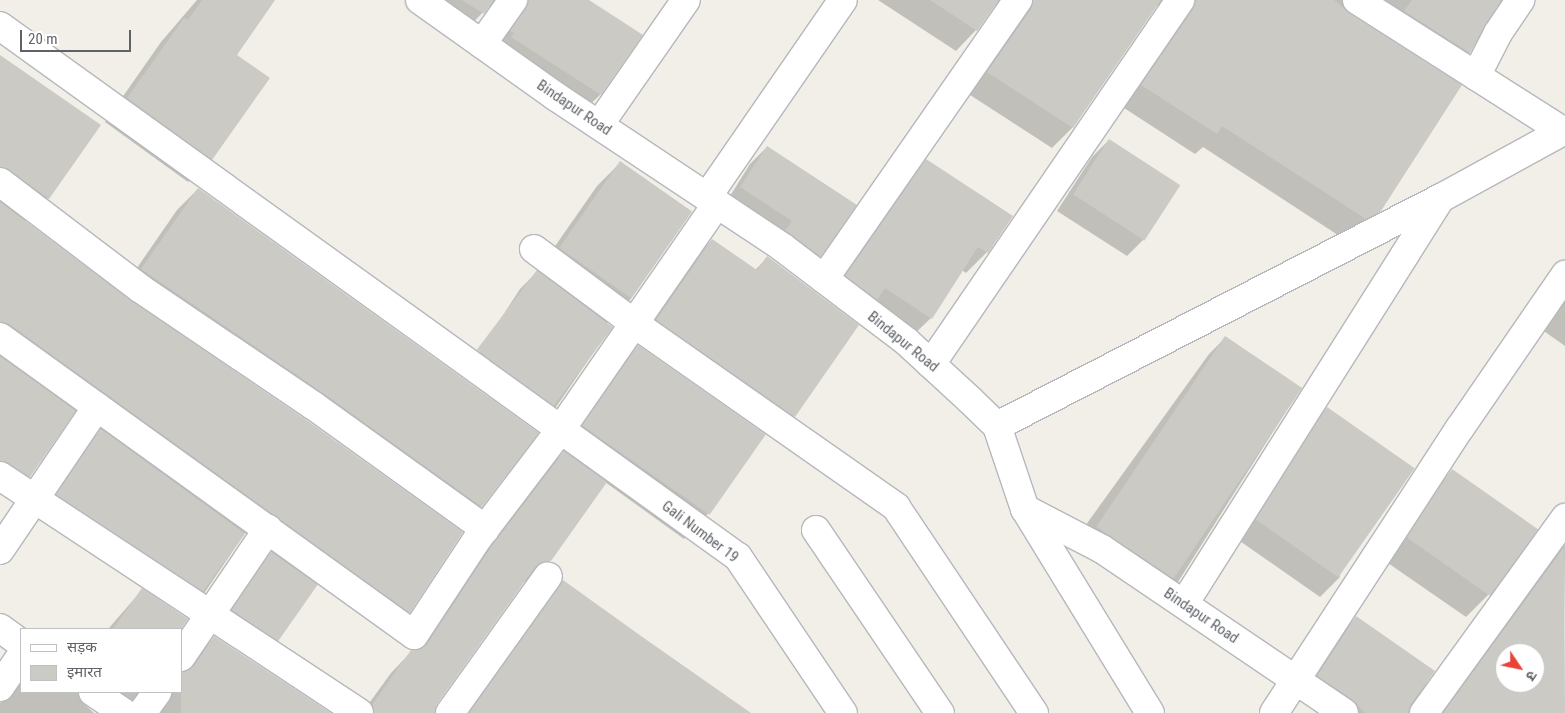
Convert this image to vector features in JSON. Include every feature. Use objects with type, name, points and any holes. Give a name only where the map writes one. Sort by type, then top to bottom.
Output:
[{"type":"street","name":"Bindapur Road","points":[[420,0],[824,279],[931,364],[997,426],[1025,509],[1102,549],[1344,713]]},
{"type":"street","points":[[482,44],[513,0]]},
{"type":"street","points":[[599,125],[686,0]]},
{"type":"street","points":[[0,337],[414,635],[485,529],[561,429],[636,324],[712,200],[843,0]]},
{"type":"street","points":[[824,279],[1018,0]]},
{"type":"street","points":[[931,364],[1180,0]]},
{"type":"street","points":[[997,426],[1441,198],[1564,131],[1357,0]]},
{"type":"street","points":[[1476,76],[1498,33],[1520,0]]},
{"type":"street","name":"Gali Number 19","points":[[0,26],[738,557],[843,713]]},
{"type":"street","points":[[0,182],[141,289],[314,406],[485,529]]},
{"type":"street","points":[[1184,604],[1441,198]]},
{"type":"street","points":[[534,249],[636,324],[896,507],[1034,713]]},
{"type":"street","points":[[1274,713],[1294,680],[1565,276]]},
{"type":"street","points":[[0,550],[36,500],[97,406]]},
{"type":"street","points":[[0,476],[359,713]]},
{"type":"street","points":[[1025,509],[1150,713]]},
{"type":"street","points":[[1424,713],[1565,518]]},
{"type":"street","points":[[182,656],[268,529]]},
{"type":"street","points":[[816,530],[940,713]]},
{"type":"street","points":[[450,713],[548,576]]},
{"type":"street","points":[[0,628],[20,642]]},
{"type":"street","points":[[0,686],[20,657]]},
{"type":"street","points":[[94,693],[124,713]]},
{"type":"street","points":[[142,713],[156,693]]},
{"type":"building","points":[[202,0],[275,0],[237,55],[270,78],[212,160],[127,98],[184,18],[188,20]]},
{"type":"building","points":[[462,0],[494,0],[484,14]]},
{"type":"building","points":[[528,0],[589,0],[643,35],[601,95],[511,37],[514,33],[510,31]]},
{"type":"building","points":[[930,0],[999,0],[977,31]]},
{"type":"building","points":[[1033,0],[1161,0],[1073,128],[987,72],[1031,9]]},
{"type":"building","points":[[1195,0],[1334,0],[1349,13],[1462,85],[1381,211],[1366,219],[1222,126],[1217,134],[1141,85],[1193,9]]},
{"type":"building","points":[[1412,0],[1501,0],[1470,53],[1404,11]]},
{"type":"building","points":[[0,55],[101,125],[49,199],[9,170],[0,167]]},
{"type":"building","points":[[1109,139],[1180,185],[1144,241],[1073,194]]},
{"type":"building","points":[[767,146],[857,205],[821,257],[785,230],[792,221],[740,187]]},
{"type":"building","points":[[926,159],[1013,216],[988,253],[978,247],[932,319],[885,288],[877,300],[845,276]]},
{"type":"building","points":[[620,161],[692,211],[631,298],[559,248]]},
{"type":"building","points":[[198,188],[539,433],[482,507],[323,393],[141,269]]},
{"type":"building","points":[[0,202],[132,301],[305,419],[463,532],[410,613],[9,324],[0,322]]},
{"type":"building","points":[[712,239],[757,270],[767,256],[859,325],[795,417],[656,320]]},
{"type":"building","points":[[537,270],[613,327],[553,407],[477,350]]},
{"type":"building","points":[[1225,336],[1302,388],[1173,579],[1096,527]]},
{"type":"building","points":[[638,345],[766,434],[710,515],[582,425]]},
{"type":"building","points":[[0,356],[76,411],[30,477],[0,461]]},
{"type":"building","points":[[1327,407],[1415,468],[1338,577],[1251,516]]},
{"type":"building","points":[[101,429],[245,534],[198,598],[54,494]]},
{"type":"building","points":[[564,451],[607,482],[551,561],[542,562],[535,567],[437,704],[435,713],[374,713],[372,705],[411,650],[420,649],[427,644],[491,547]]},
{"type":"building","points":[[1452,469],[1538,529],[1491,596],[1405,536]]},
{"type":"building","points":[[1564,547],[1565,713],[1443,713]]},
{"type":"building","points":[[271,552],[318,585],[278,642],[231,609]]},
{"type":"building","points":[[563,580],[641,636],[751,713],[469,713]]},
{"type":"building","points":[[142,588],[188,619],[182,628],[114,628]]},
{"type":"building","points":[[1356,616],[1435,671],[1411,704],[1409,713],[1365,713],[1353,700],[1317,676]]},
{"type":"building","points":[[214,636],[331,713],[181,713],[182,672],[194,666]]}]
